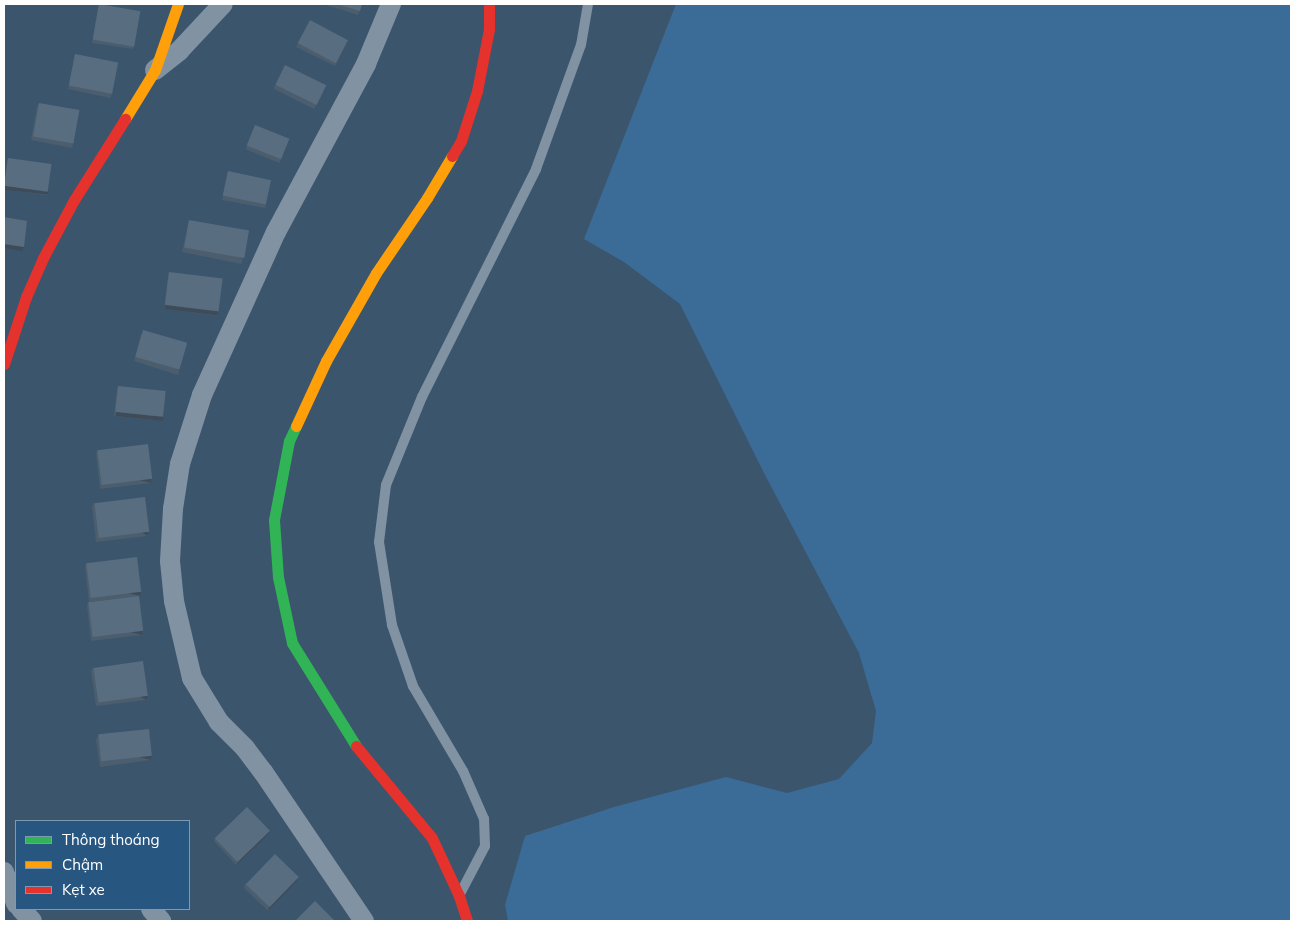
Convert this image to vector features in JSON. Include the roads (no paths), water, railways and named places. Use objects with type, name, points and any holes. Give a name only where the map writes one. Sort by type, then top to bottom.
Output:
[{"type":"street","points":[[4,364],[26,297],[43,258],[74,200],[155,70],[178,4]]},
{"type":"street","points":[[155,70],[179,51],[223,4]]},
{"type":"street","points":[[364,921],[263,772],[245,748],[219,722],[192,678],[174,601],[170,561],[173,509],[180,464],[202,395],[276,232],[366,64],[391,4]]},
{"type":"street","points":[[467,921],[459,896],[432,838],[351,740],[292,643],[278,577],[274,520],[289,441],[326,361],[376,273],[427,198],[461,141],[477,90],[489,29],[489,4]]},
{"type":"street","points":[[4,872],[15,901]]},
{"type":"street","points":[[22,910],[32,921]]},
{"type":"street","points":[[152,910],[161,921]]},
{"type":"lane","points":[[459,896],[485,846],[484,819],[463,771],[413,686],[392,625],[379,542],[386,484],[422,397],[536,169],[581,46],[588,4]]}]
